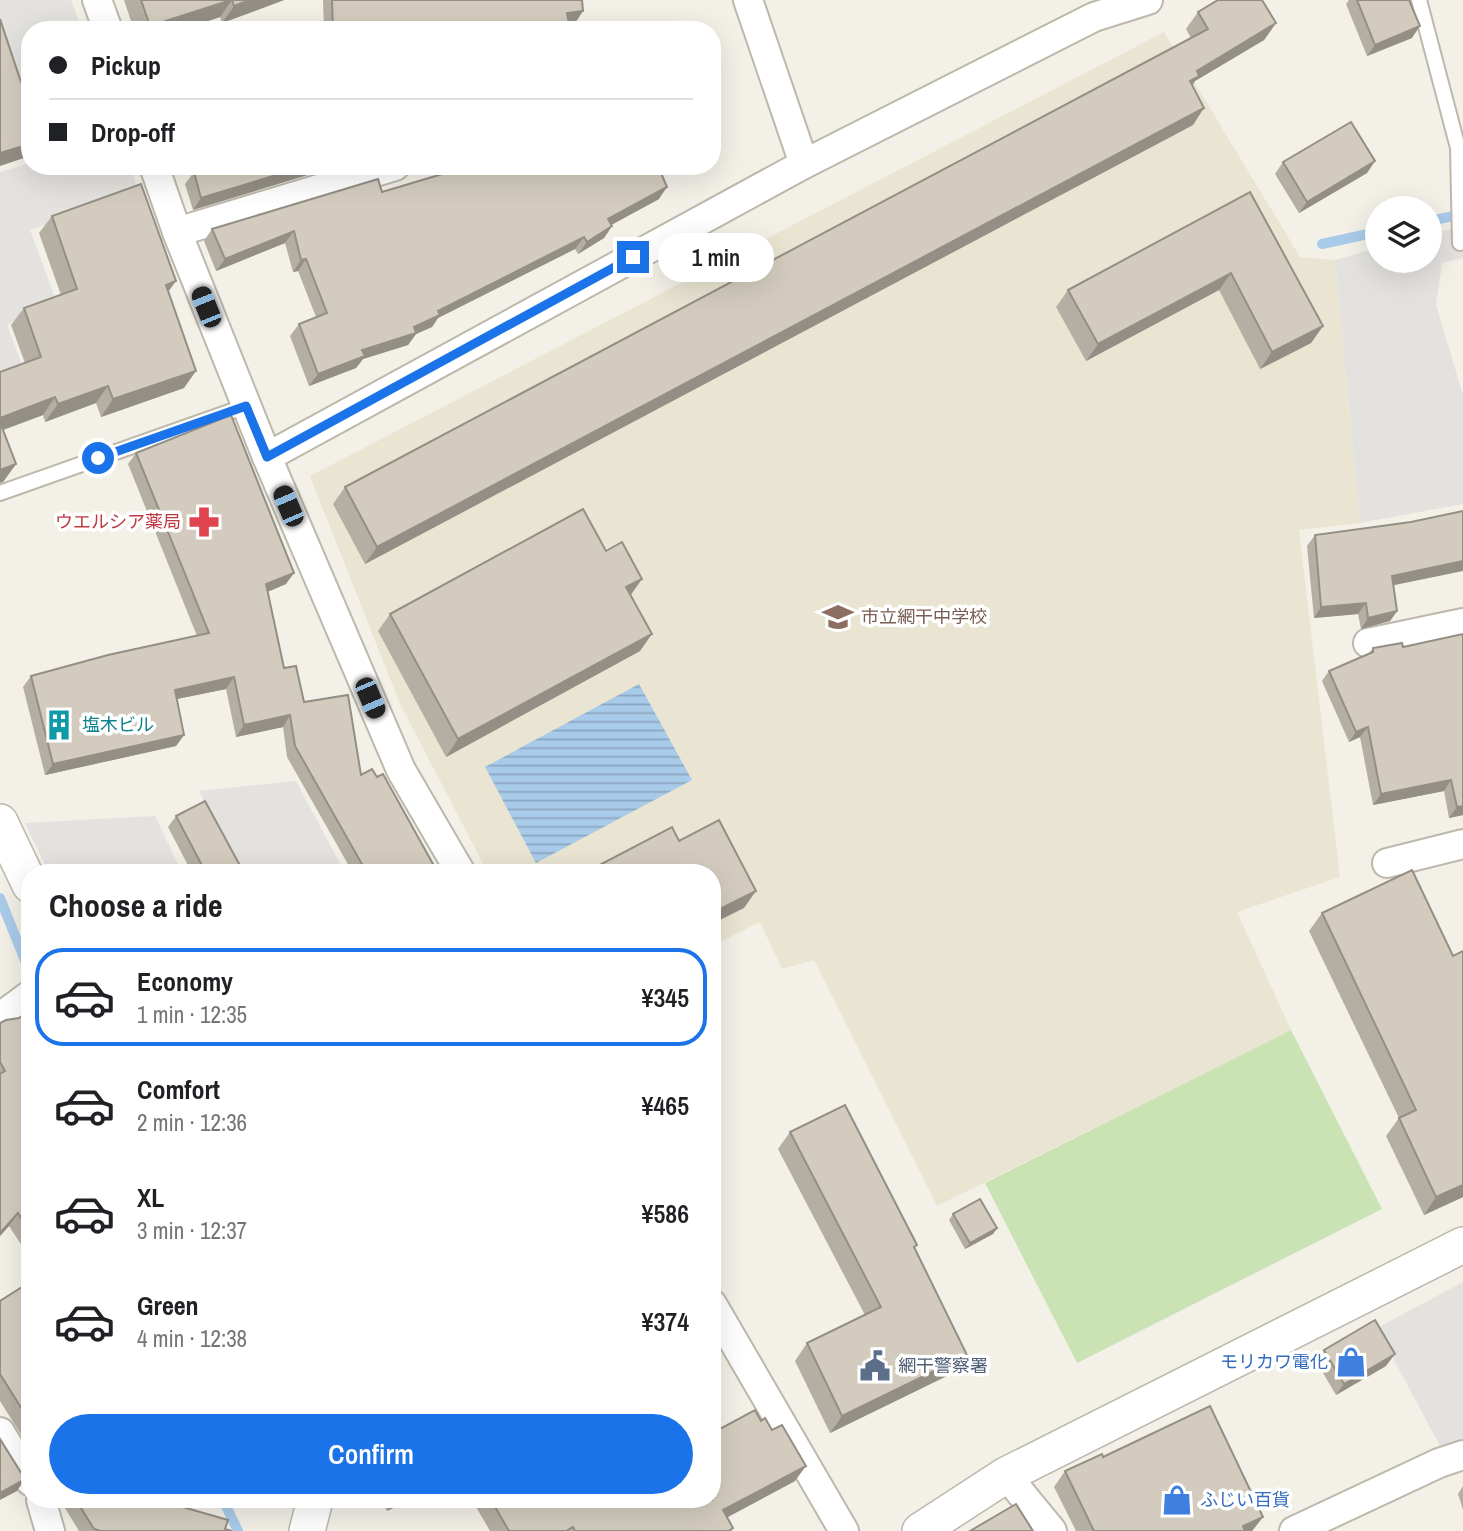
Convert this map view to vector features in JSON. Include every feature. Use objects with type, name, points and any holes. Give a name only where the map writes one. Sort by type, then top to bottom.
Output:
[{"type":"street","points":[[97,0],[105,21]]},
{"type":"street","points":[[748,0],[804,164]]},
{"type":"street","points":[[267,457],[804,164],[1094,17],[1148,0]]},
{"type":"street","points":[[157,175],[246,406],[401,770],[456,864]]},
{"type":"street","points":[[177,232],[365,175]]},
{"type":"street","points":[[1367,643],[1463,622]]},
{"type":"street","points":[[0,822],[21,866]]},
{"type":"street","points":[[1387,863],[1463,844]]},
{"type":"street","points":[[0,1017],[21,1002]]},
{"type":"street","points":[[920,1531],[1006,1475],[1463,1245]]},
{"type":"street","points":[[721,1319],[844,1531]]},
{"type":"street","points":[[0,1432],[21,1466]]},
{"type":"street","points":[[1294,1531],[1439,1463],[1463,1455]]},
{"type":"street","points":[[1006,1475],[1052,1531]]},
{"type":"street","points":[[43,1508],[50,1531]]},
{"type":"street","points":[[307,1531],[313,1508]]},
{"type":"lane","points":[[1419,0],[1458,148],[1460,243]]},
{"type":"lane","points":[[0,493],[246,406]]},
{"type":"shaded area","points":[[0,0],[71,0],[79,21],[21,21],[21,92],[15,94],[0,53]]},
{"type":"shaded area","name":"市立網干中学校","points":[[1164,32],[1300,257],[1335,260],[1360,523],[1299,530],[1340,877],[1237,912],[1291,1030],[937,1206],[814,960],[782,969],[760,922],[721,942],[721,864],[483,864],[400,704],[310,476]]},
{"type":"shaded area","points":[[21,166],[21,175],[133,175],[138,191],[30,230],[58,305],[7,324],[24,371],[0,380],[0,172]]},
{"type":"shaded area","points":[[1463,226],[1463,258],[1442,263],[1442,231]]},
{"type":"shaded area","points":[[1365,251],[1365,273],[1441,273],[1436,305],[1463,395],[1463,504],[1360,523],[1335,260]]},
{"type":"shaded area","points":[[296,781],[340,864],[236,864],[199,791]]},
{"type":"shaded area","points":[[155,816],[178,864],[45,864],[25,823]]},
{"type":"shaded area","points":[[1463,1282],[1463,1442],[1442,1450],[1377,1328]]},
{"type":"green space","points":[[1291,1030],[1382,1209],[1077,1363],[985,1183]]},
{"type":"water","points":[[639,684],[692,780],[536,863],[485,767]]},
{"type":"building","points":[[141,0],[231,0],[166,21],[148,21]]},
{"type":"building","points":[[232,0],[249,0],[234,6]]},
{"type":"building","points":[[332,0],[582,0],[583,11],[567,13],[568,21],[333,21]]},
{"type":"building","points":[[1218,0],[1262,0],[1276,23],[1197,71],[1199,76],[1190,81],[1204,108],[377,547],[345,487],[1208,29],[1198,12]]},
{"type":"building","points":[[1357,0],[1409,0],[1420,26],[1375,45]]},
{"type":"building","points":[[0,19],[21,82],[21,147],[0,153]]},
{"type":"building","points":[[1351,122],[1375,161],[1307,202],[1283,162]]},
{"type":"building","points":[[195,175],[276,175],[201,198]]},
{"type":"building","points":[[439,175],[662,175],[667,187],[608,219],[612,226],[587,242],[584,237],[438,311],[440,315],[414,327],[416,333],[362,350],[365,356],[318,374],[299,324],[327,313],[306,259],[301,260],[294,231],[225,259],[212,229],[378,179],[382,192]]},
{"type":"building","points":[[141,184],[176,281],[166,285],[196,371],[113,399],[108,386],[58,404],[55,397],[0,418],[0,372],[41,357],[24,308],[77,289],[52,216]]},
{"type":"building","points":[[1250,192],[1323,326],[1272,352],[1231,273],[1098,344],[1068,290]]},
{"type":"building","points":[[231,415],[294,573],[266,584],[284,668],[296,666],[304,702],[348,695],[361,775],[372,769],[377,777],[383,774],[433,864],[362,864],[295,746],[290,715],[244,725],[234,677],[175,690],[184,735],[53,764],[31,676],[108,655],[209,633],[136,453]]},
{"type":"building","points":[[0,422],[16,464],[0,470]]},
{"type":"building","points":[[583,509],[606,551],[622,542],[642,579],[626,587],[652,634],[458,739],[390,614]]},
{"type":"building","points":[[1463,511],[1463,561],[1392,576],[1397,611],[1368,618],[1366,603],[1321,607],[1315,535],[1411,522]]},
{"type":"building","points":[[1463,634],[1463,806],[1457,807],[1451,780],[1381,794],[1368,727],[1356,732],[1329,671],[1373,652],[1373,648],[1402,643],[1403,647]]},
{"type":"building","points":[[205,801],[239,864],[201,864],[176,816]]},
{"type":"building","points":[[719,820],[756,891],[721,908],[721,864],[601,864],[672,827],[679,841]]},
{"type":"building","points":[[1412,870],[1453,956],[1463,951],[1463,1185],[1436,1197],[1399,1118],[1416,1110],[1322,913]]},
{"type":"building","points":[[21,1017],[21,1218],[18,1213],[0,1233],[0,1074],[5,1071],[0,1062],[0,1023]]},
{"type":"building","points":[[845,1105],[917,1245],[914,1247],[967,1355],[842,1416],[807,1343],[881,1307],[790,1132]]},
{"type":"building","points":[[980,1199],[997,1228],[970,1243],[953,1214]]},
{"type":"building","points":[[21,1288],[21,1408],[0,1374],[0,1301]]},
{"type":"building","points":[[1375,1320],[1395,1354],[1344,1384],[1324,1350]]},
{"type":"building","points":[[1210,1406],[1263,1517],[1243,1526],[1245,1531],[1094,1531],[1065,1471],[1102,1454],[1103,1457]]},
{"type":"building","points":[[755,1410],[761,1421],[765,1418],[772,1430],[782,1425],[806,1466],[723,1510],[733,1528],[729,1531],[575,1531],[573,1527],[566,1531],[509,1531],[496,1508],[721,1508],[721,1428]]},
{"type":"building","points":[[0,1439],[21,1473],[21,1481],[0,1493]]},
{"type":"building","points":[[1016,1504],[1033,1531],[970,1531]]},
{"type":"building","points":[[81,1508],[186,1508],[228,1520],[225,1529],[232,1531],[101,1531],[94,1529]]},
{"type":"waterway","points":[[1442,218],[1463,214]]},
{"type":"waterway","points":[[1322,244],[1365,235]]},
{"type":"waterway","points":[[0,898],[21,950]]},
{"type":"waterway","points":[[227,1508],[238,1531]]},
{"type":"place","name":"ウエルシア薬局","points":[[204,522]]},
{"type":"place","name":"市立網干中学校","points":[[838,617]]},
{"type":"place","name":"塩木ビル","points":[[59,725]]},
{"type":"place","name":"モリカワ電化","points":[[1351,1362]]},
{"type":"place","name":"網干警察署","points":[[875,1366]]},
{"type":"place","name":"ふじい百貨","points":[[1177,1500]]},
{"type":"route","points":[[98,458],[246,406],[267,457],[633,257]]}]
